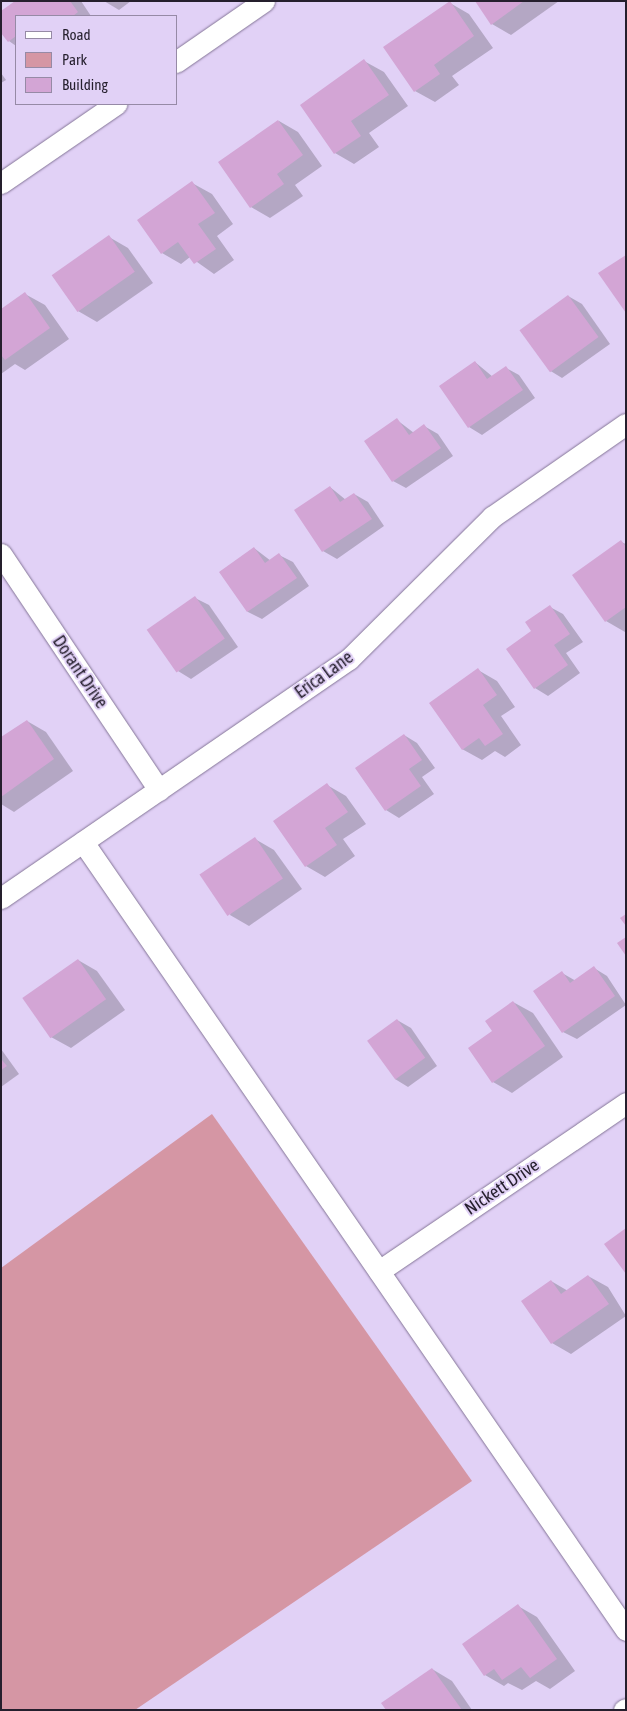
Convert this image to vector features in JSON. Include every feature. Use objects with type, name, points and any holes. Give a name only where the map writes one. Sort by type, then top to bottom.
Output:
[{"type":"street","points":[[178,61],[264,1]]},
{"type":"street","points":[[1,183],[115,105]]},
{"type":"street","name":"Erica Lane","points":[[1,898],[349,659],[492,517],[626,424]]},
{"type":"street","name":"Dorant Drive","points":[[1,554],[159,790]]},
{"type":"street","points":[[83,842],[626,1630]]},
{"type":"street","name":"Nickett Drive","points":[[379,1271],[626,1103]]},
{"type":"green space","points":[[212,1114],[472,1481],[135,1710],[1,1710],[1,1268]]},
{"type":"building","points":[[15,1],[70,1],[78,12],[74,15],[15,15],[15,37],[8,42],[1,33],[1,11]]},
{"type":"building","points":[[450,1],[474,36],[434,65],[440,74],[414,92],[383,47]]},
{"type":"building","points":[[475,1],[524,1],[491,25]]},
{"type":"building","points":[[364,59],[389,95],[351,121],[361,136],[334,154],[300,105]]},
{"type":"building","points":[[278,120],[303,155],[277,174],[284,184],[250,208],[218,162]]},
{"type":"building","points":[[192,181],[215,213],[198,224],[216,249],[194,264],[178,242],[161,254],[137,220]]},
{"type":"building","points":[[109,235],[135,272],[77,312],[52,275]]},
{"type":"building","points":[[626,255],[626,313],[598,273]]},
{"type":"building","points":[[25,292],[50,328],[5,360],[1,355],[1,309]]},
{"type":"building","points":[[568,295],[599,337],[550,372],[519,330]]},
{"type":"building","points":[[475,361],[487,379],[506,366],[523,390],[468,428],[439,386]]},
{"type":"building","points":[[397,418],[409,435],[424,424],[441,448],[392,482],[364,441]]},
{"type":"building","points":[[330,486],[340,502],[354,493],[372,519],[322,552],[294,510]]},
{"type":"building","points":[[621,540],[626,547],[626,607],[605,622],[572,575]]},
{"type":"building","points":[[254,547],[265,563],[279,553],[297,578],[247,612],[219,572]]},
{"type":"building","points":[[195,596],[225,639],[176,672],[147,630]]},
{"type":"building","points":[[550,605],[570,634],[554,645],[568,665],[534,689],[506,649],[531,631],[525,622]]},
{"type":"building","points":[[478,668],[497,695],[483,705],[503,734],[485,746],[479,738],[462,750],[429,703]]},
{"type":"building","points":[[27,720],[54,759],[1,797],[1,737]]},
{"type":"building","points":[[404,734],[422,760],[409,769],[421,786],[385,811],[355,768]]},
{"type":"building","points":[[327,783],[348,812],[325,828],[337,845],[305,867],[273,821]]},
{"type":"building","points":[[255,837],[283,878],[227,916],[199,874]]},
{"type":"building","points":[[626,914],[626,926],[620,918]]},
{"type":"building","points":[[626,937],[626,956],[617,943]]},
{"type":"building","points":[[78,959],[106,999],[50,1038],[22,998]]},
{"type":"building","points":[[594,966],[615,996],[562,1033],[533,991],[562,971],[570,983]]},
{"type":"building","points":[[513,1001],[545,1046],[492,1083],[468,1048],[492,1031],[485,1021]]},
{"type":"building","points":[[397,1019],[425,1058],[395,1080],[367,1041]]},
{"type":"building","points":[[1,1059],[7,1066],[1,1070]]},
{"type":"building","points":[[626,1228],[626,1274],[604,1244]]},
{"type":"building","points":[[588,1275],[609,1304],[551,1344],[521,1301],[551,1280],[561,1294]]},
{"type":"building","points":[[518,1604],[557,1659],[530,1678],[521,1667],[502,1680],[494,1669],[484,1676],[462,1644]]},
{"type":"building","points":[[432,1668],[462,1710],[386,1710],[381,1703]]}]
